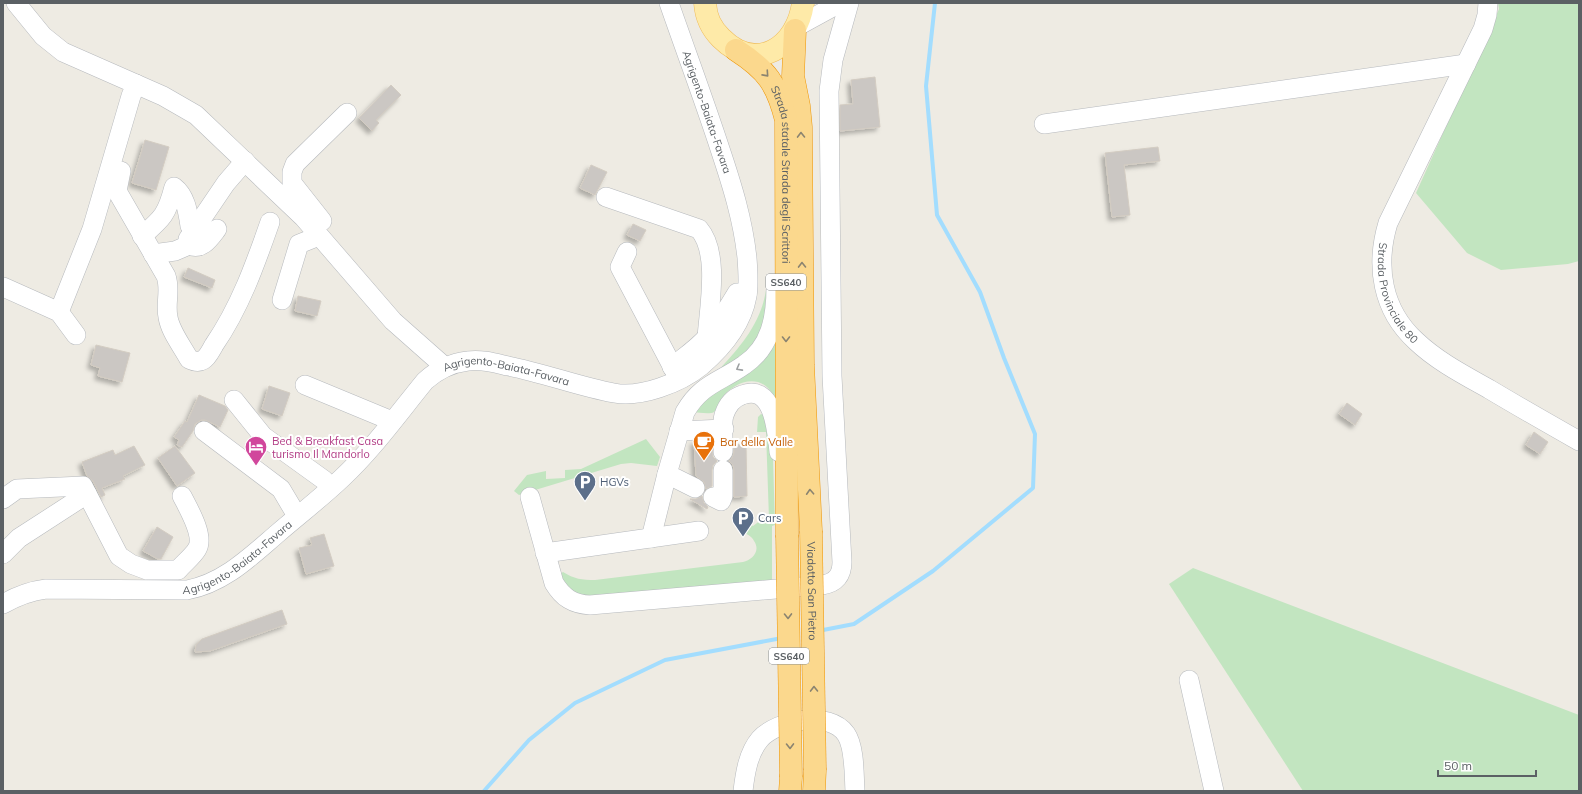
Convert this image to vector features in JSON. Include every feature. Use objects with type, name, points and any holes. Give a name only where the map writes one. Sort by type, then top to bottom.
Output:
[{"type":"highway","name":"Strada statale Strada degli Scrittori","points":[[796,29],[793,76],[799,106],[801,127],[803,365],[811,531]]},
{"type":"highway","name":"Strada statale Strada degli Scrittori","points":[[736,50],[754,62],[770,79],[781,100],[786,120],[787,535]]},
{"type":"highway","name":"Viadotto San Pietro","points":[[811,531],[815,781]]},
{"type":"highway","name":"SS640","points":[[787,535],[790,784]]},
{"type":"main road","points":[[705,3],[707,15],[713,29],[725,42],[736,50],[755,55],[768,53],[781,47],[796,29],[803,3]]},
{"type":"street","points":[[16,3],[43,36],[64,52],[163,96],[196,115],[304,218],[393,321],[451,365]]},
{"type":"street","name":"Agrigento-Baiata-Favara","points":[[5,599],[31,591],[46,589],[186,590],[200,587],[227,574],[241,564],[342,478],[392,422],[425,381],[434,373],[451,365],[468,361],[498,364],[623,394],[646,391],[671,384],[676,373],[696,370],[720,348],[738,323],[747,294],[747,265],[744,234],[736,197],[669,3]]},
{"type":"street","points":[[796,29],[840,3]]},
{"type":"street","points":[[530,497],[554,583],[568,600],[579,604],[590,605],[822,585],[829,584],[840,575],[842,562],[832,368],[829,91],[833,60],[849,3]]},
{"type":"street","name":"Strada Provinciale 80","points":[[1488,3],[1487,15],[1483,29],[1388,224],[1382,255],[1383,276],[1392,308],[1402,325],[1424,348],[1457,371],[1579,441]]},
{"type":"street","points":[[1044,124],[1466,64]]},
{"type":"street","points":[[59,312],[92,229],[131,96],[136,84]]},
{"type":"street","points":[[347,113],[295,164],[292,172],[292,183],[386,300],[451,365]]},
{"type":"street","points":[[651,538],[679,431],[690,402],[698,393],[712,383],[744,365],[757,355],[766,342],[772,329],[776,302],[778,144],[786,120]]},
{"type":"street","points":[[153,254],[175,251],[192,237],[226,182],[245,161]]},
{"type":"street","points":[[120,171],[116,191],[169,284],[167,311],[171,326],[189,359],[196,362],[205,359],[228,325],[254,269],[270,222]]},
{"type":"street","points":[[142,236],[160,221],[168,208],[174,187],[177,189],[187,207],[194,247],[203,245],[209,240],[217,229]]},
{"type":"street","points":[[606,196],[699,229],[704,235],[707,241],[710,260],[711,290],[707,338]]},
{"type":"street","points":[[282,300],[299,244],[319,236]]},
{"type":"street","points":[[627,252],[620,267],[676,373],[720,321],[737,293],[747,294]]},
{"type":"street","points":[[3,287],[59,312],[76,335]]},
{"type":"street","points":[[305,385],[392,422]]},
{"type":"street","points":[[713,497],[721,501],[723,496],[724,417],[727,408],[736,397],[747,393],[760,395],[769,405],[778,436],[787,535]]},
{"type":"street","points":[[234,400],[263,436],[324,480],[330,488]]},
{"type":"street","points":[[679,431],[724,429]]},
{"type":"street","points":[[204,431],[281,489],[297,516]]},
{"type":"street","points":[[667,474],[695,488]]},
{"type":"street","points":[[3,499],[17,489],[83,486],[119,556],[131,564],[147,570],[178,570],[198,548],[199,532],[182,496]]},
{"type":"street","points":[[3,554],[19,538],[87,494]]},
{"type":"street","points":[[545,553],[699,531]]},
{"type":"street","points":[[1189,680],[1214,791]]},
{"type":"street","points":[[743,791],[746,769],[752,751],[760,739],[781,726],[798,722],[824,720],[837,725],[846,734],[851,746],[855,791]]},
{"type":"green space","points":[[1498,3],[1579,3],[1579,261],[1568,264],[1501,270],[1467,253],[1416,193],[1499,9]]},
{"type":"green space","points":[[766,290],[766,308],[759,339],[747,352],[719,370],[742,343],[755,323],[760,313]]},
{"type":"green space","points":[[774,345],[780,345],[776,401],[768,388],[762,384],[750,381],[737,385],[726,393],[714,412],[693,412],[704,397]]},
{"type":"green space","points":[[761,414],[764,415],[773,459],[775,525],[772,526],[772,584],[587,600],[567,590],[560,574],[563,572],[578,579],[595,580],[743,562],[750,559],[756,552],[756,545],[749,535],[742,531],[747,523],[753,526],[761,520],[769,519],[766,432],[757,432],[758,417]]},
{"type":"green space","points":[[646,439],[660,457],[657,466],[631,463],[621,464],[519,495],[514,491],[527,475],[546,471],[546,479],[565,478],[565,470],[581,469]]},
{"type":"green space","points":[[1193,568],[1579,715],[1579,791],[1303,791],[1169,584]]},
{"type":"building","points":[[875,77],[880,127],[840,131],[840,105],[853,104],[851,80]]},
{"type":"building","points":[[391,85],[401,95],[376,120],[379,123],[372,131],[359,118]]},
{"type":"building","points":[[145,140],[169,147],[156,190],[132,183]]},
{"type":"building","points":[[1158,147],[1160,161],[1124,165],[1130,215],[1112,217],[1105,153]]},
{"type":"building","points":[[591,165],[607,172],[595,195],[580,188]]},
{"type":"building","points":[[633,224],[646,230],[640,241],[627,235]]},
{"type":"building","points":[[188,268],[215,280],[212,288],[184,277]]},
{"type":"building","points":[[298,296],[321,301],[317,316],[295,311]]},
{"type":"building","points":[[96,345],[130,353],[122,382],[98,376],[100,368],[91,365]]},
{"type":"building","points":[[269,386],[290,393],[282,416],[262,409]]},
{"type":"building","points":[[199,395],[225,406],[228,410],[220,427],[205,420],[201,420],[195,424],[193,431],[182,447],[177,445],[179,440],[174,437],[185,421],[187,422]]},
{"type":"building","points":[[1347,403],[1362,414],[1355,425],[1339,414]]},
{"type":"building","points":[[1534,432],[1548,442],[1540,454],[1526,445]]},
{"type":"building","name":"Bar della Valle","points":[[694,441],[712,441],[713,457],[717,461],[713,465],[712,470],[712,486],[706,489],[704,482],[696,476]]},
{"type":"building","points":[[746,444],[747,496],[734,497],[734,470],[733,465],[729,461],[734,453],[734,445]]},
{"type":"building","points":[[134,446],[145,465],[123,476],[125,479],[102,488],[105,495],[101,497],[93,481],[87,476],[82,462],[113,450],[115,455]]},
{"type":"building","points":[[175,446],[195,473],[177,486],[158,458]]},
{"type":"building","points":[[702,496],[704,503],[708,507],[707,509],[690,499],[696,499]]},
{"type":"building","points":[[157,527],[173,537],[161,559],[158,559],[143,551]]},
{"type":"building","points":[[324,534],[334,566],[306,574],[299,548],[312,545],[310,538]]},
{"type":"building","points":[[282,610],[287,624],[210,651],[195,652],[196,645],[202,639]]},
{"type":"waterway","points":[[818,631],[854,624],[933,571],[1033,488],[1035,434],[1004,358],[980,292],[937,215],[926,86],[935,3]]},
{"type":"waterway","points":[[484,791],[529,740],[575,703],[665,660],[782,638]]},
{"type":"place","name":"Bar della Valle","points":[[704,462]]},
{"type":"place","name":"Bed & Breakfast Casa turismo Il Mandorlo","points":[[256,466]]},
{"type":"place","name":"HGVs","points":[[585,502]]},
{"type":"place","name":"Cars","points":[[743,538]]}]
